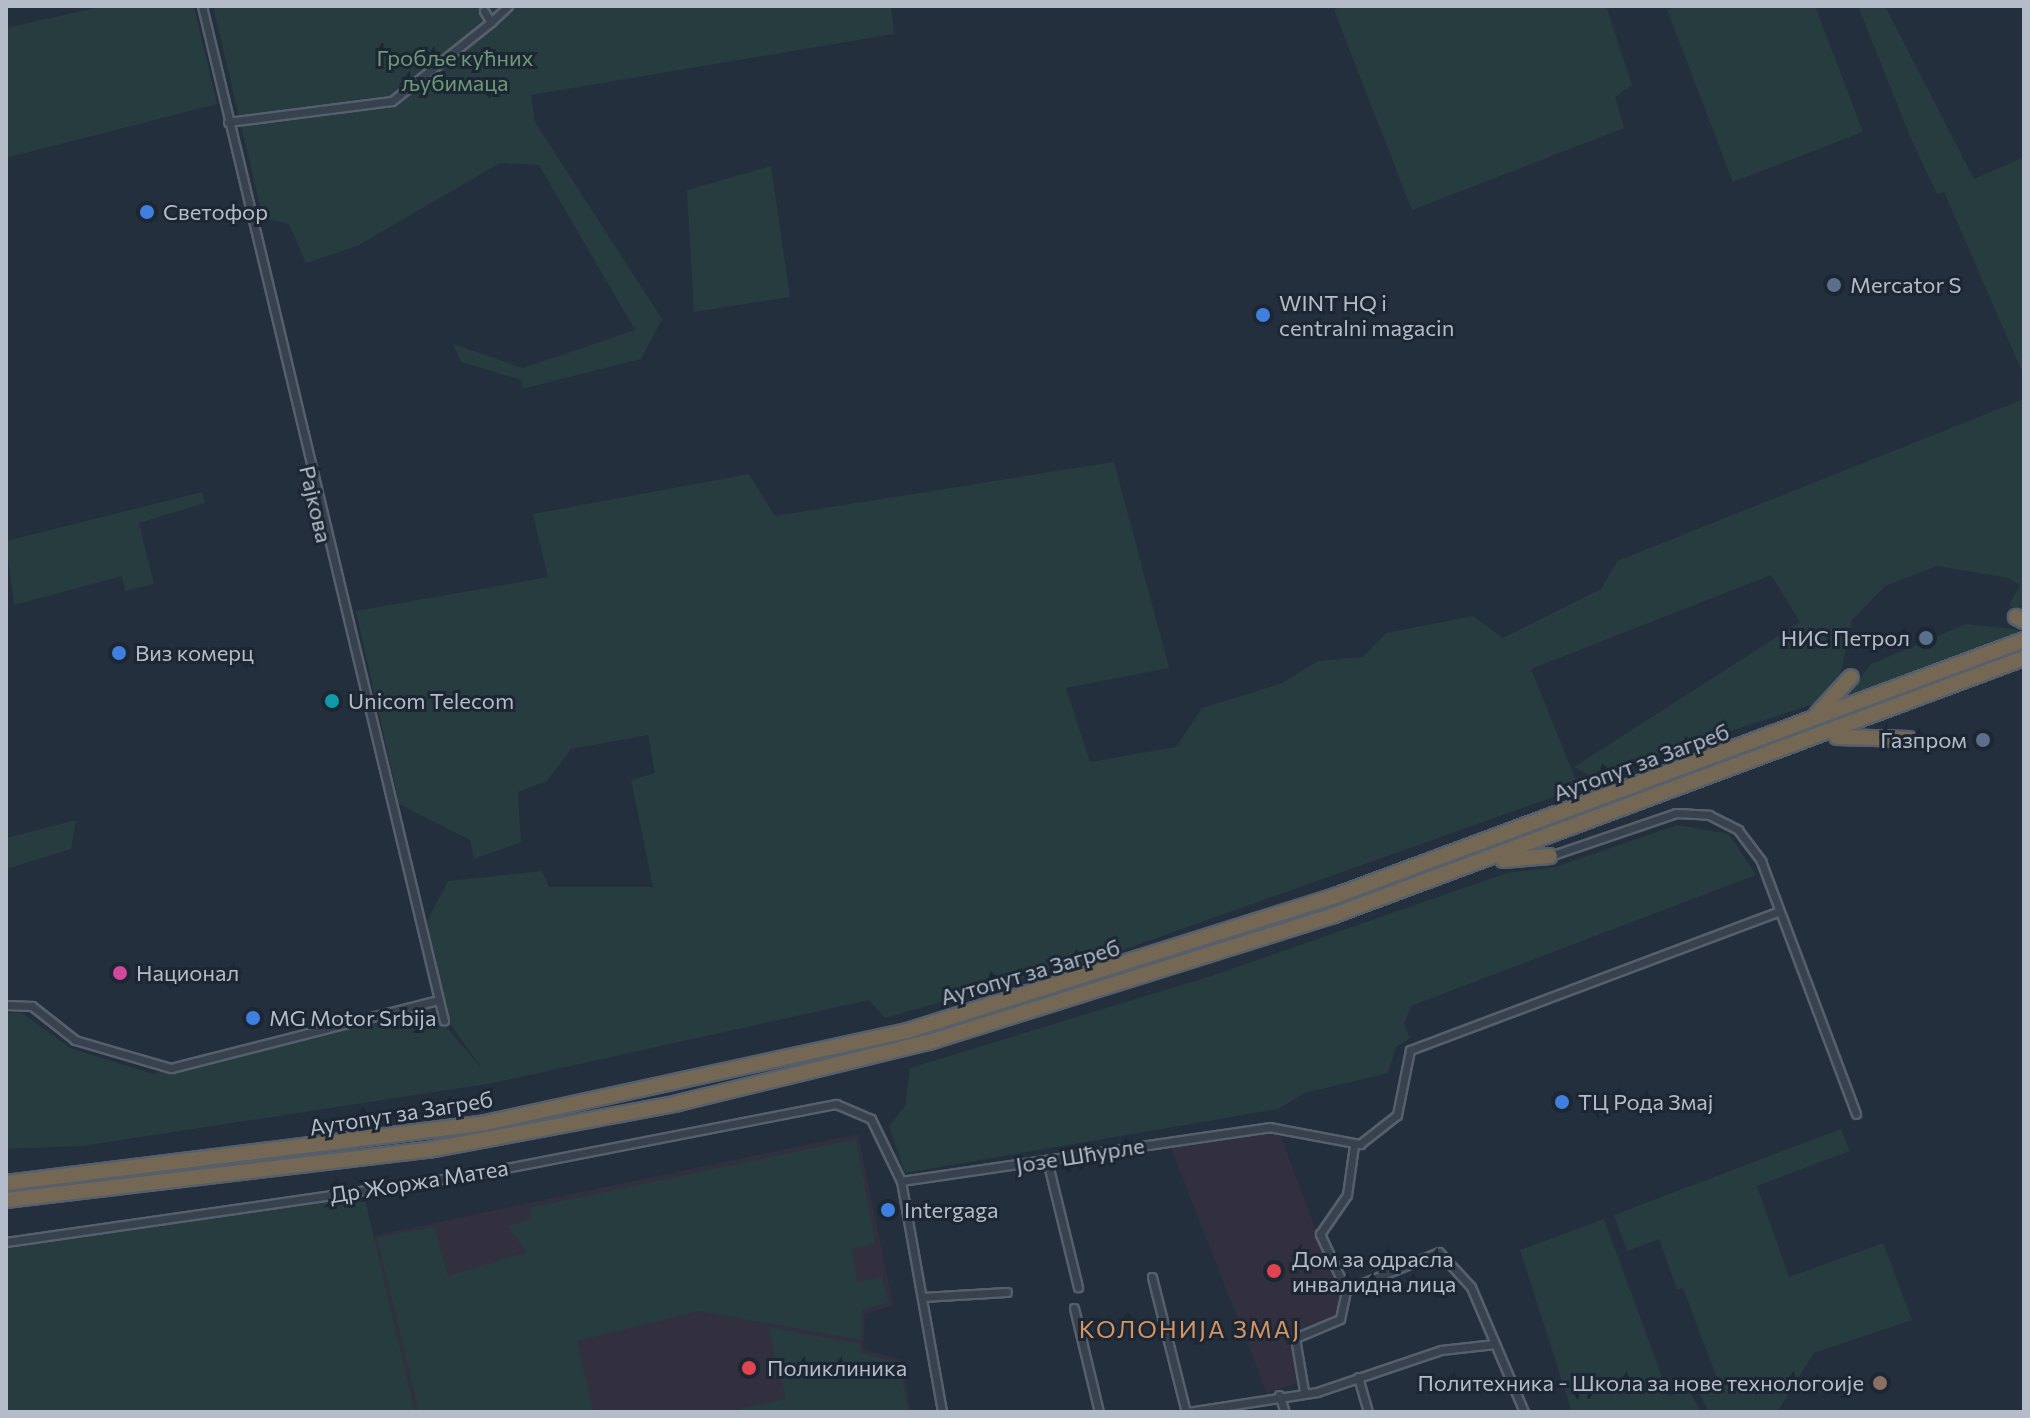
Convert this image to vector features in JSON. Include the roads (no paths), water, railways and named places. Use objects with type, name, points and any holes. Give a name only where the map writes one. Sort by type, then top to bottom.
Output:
[{"type":"highway","name":"Аутопут за Загреб","points":[[6,1183],[378,1141],[832,1050],[1201,942],[1795,728],[2024,640]]},
{"type":"highway","name":"Аутопут за Загреб","points":[[6,1200],[345,1163],[731,1091],[1106,992],[1479,863],[1813,740],[2024,658]]},
{"type":"highway","points":[[1795,728],[1833,702],[1851,677]]},
{"type":"highway","points":[[1813,740],[1862,734],[1909,739]]},
{"type":"highway","points":[[1479,863],[1550,856]]},
{"type":"street","name":"Рајкова","points":[[202,6],[434,1001],[444,1021]]},
{"type":"street","points":[[228,122],[392,101],[508,6]]},
{"type":"street","points":[[484,11],[491,22]]},
{"type":"street","points":[[1550,856],[1665,816],[1698,813],[1745,837],[1772,886],[1856,1114]]},
{"type":"street","points":[[1304,1391],[1292,1341],[1340,1319],[1346,1290],[1320,1234],[1347,1195],[1354,1145],[1397,1115],[1405,1056],[1424,1045],[1779,911]]},
{"type":"street","points":[[6,1005],[32,1006],[75,1040],[171,1068],[434,1001]]},
{"type":"street","name":"Др Жоржа Матеа","points":[[6,1242],[481,1173],[829,1103],[871,1119],[901,1181]]},
{"type":"street","name":"Јозе Шћурле","points":[[901,1181],[1269,1127],[1354,1145]]},
{"type":"street","points":[[1047,1160],[1078,1287]]},
{"type":"street","points":[[901,1181],[942,1412]]},
{"type":"street","points":[[1346,1290],[1444,1253],[1471,1287],[1524,1412]]},
{"type":"street","points":[[1152,1277],[1187,1412],[1214,1410],[1304,1391],[1441,1350],[1495,1344]]},
{"type":"street","points":[[922,1297],[1007,1292]]},
{"type":"street","points":[[1074,1308],[1099,1412]]},
{"type":"street","points":[[1358,1377],[1368,1412]]},
{"type":"street","points":[[1279,1395],[1285,1412]]},
{"type":"place","name":"Светофор","points":[[147,212]]},
{"type":"place","name":"Mercator S","points":[[1834,285]]},
{"type":"place","name":"WINT HQ i centralni magacin","points":[[1263,315]]},
{"type":"place","name":"НИС Петрол","points":[[1926,638]]},
{"type":"place","name":"Виз комерц","points":[[119,653]]},
{"type":"place","name":"Unicom Telecom","points":[[332,701]]},
{"type":"place","name":"Газпром","points":[[1983,740]]},
{"type":"place","name":"Национал","points":[[120,973]]},
{"type":"place","name":"MG Motor Srbija","points":[[253,1018]]},
{"type":"place","name":"ТЦ Рода Змај","points":[[1562,1102]]},
{"type":"place","name":"Intergaga","points":[[888,1210]]},
{"type":"place","name":"Дом за одрасла инвалидна лица","points":[[1274,1271]]},
{"type":"place","name":"Поликлиника","points":[[749,1368]]},
{"type":"place","name":"Политехника - Школа за нове технологоије","points":[[1880,1383]]},
{"type":"district","name":"КОЛОНИЈА ЗМАЈ","points":[[1190,1329]]},
{"type":"park label","name":"Гробље кућних љубимаца","points":[[455,70]]}]
